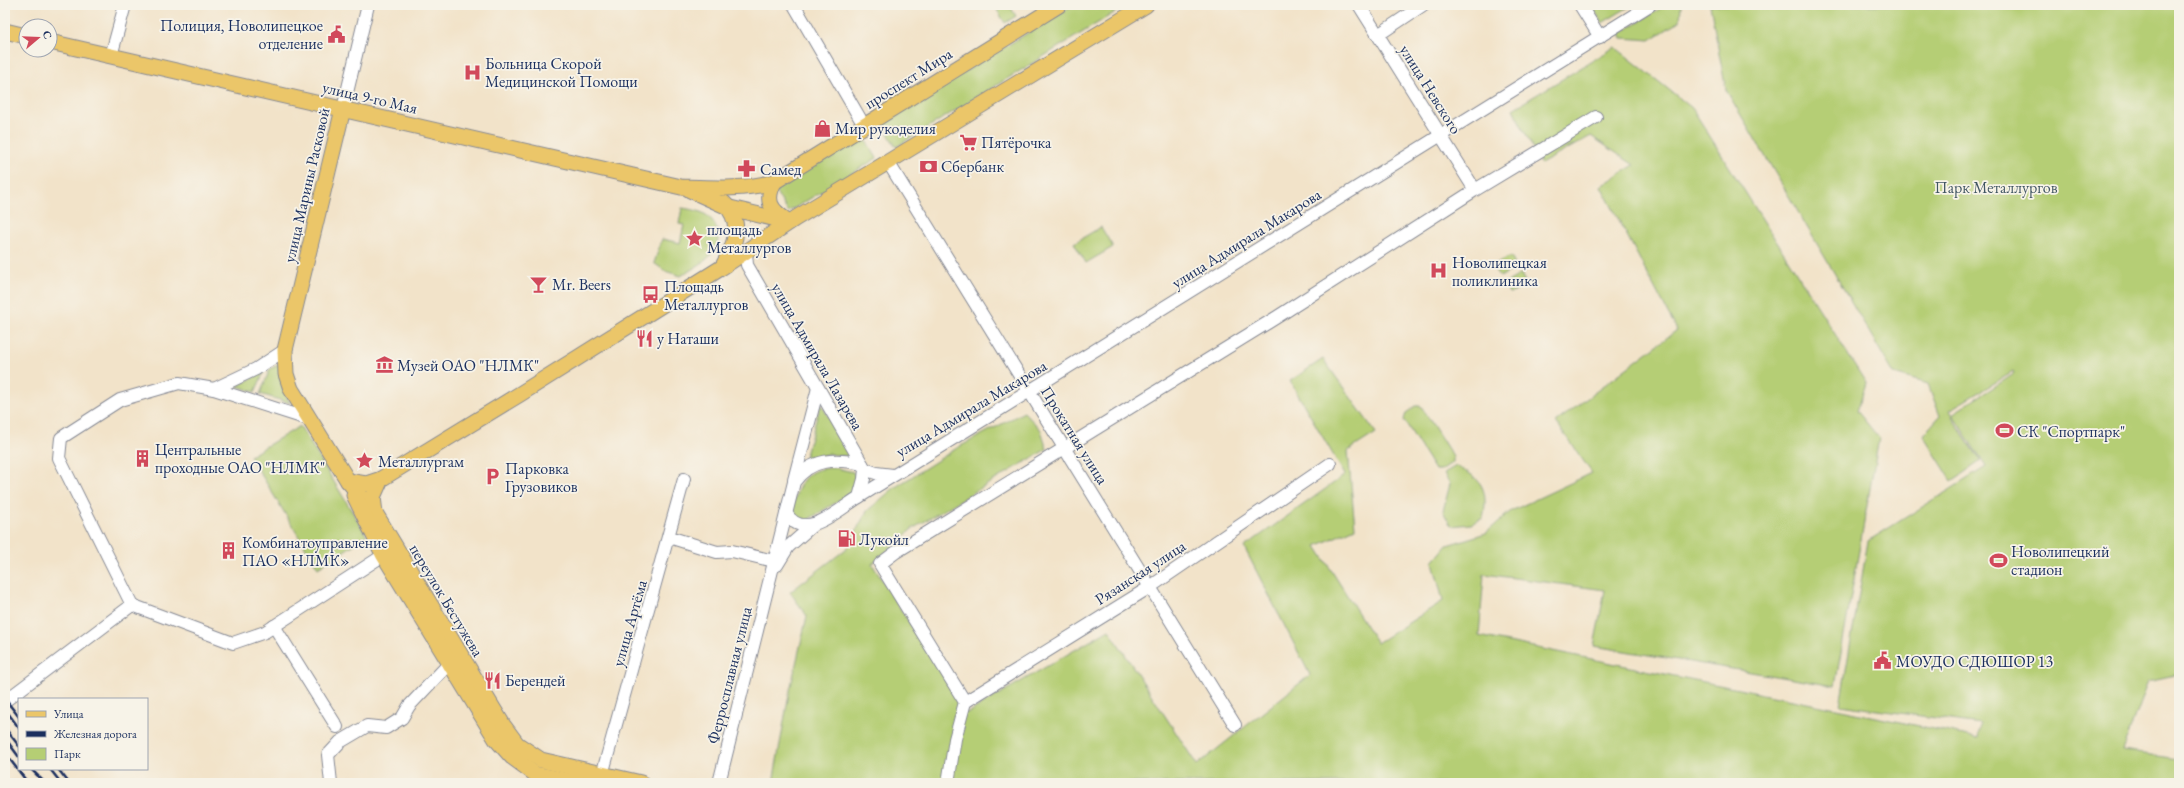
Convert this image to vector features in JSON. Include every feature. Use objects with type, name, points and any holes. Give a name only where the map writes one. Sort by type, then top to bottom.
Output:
[{"type":"main road","name":"проспект Мира","points":[[681,187],[710,188],[759,186],[774,182],[1059,5]]},
{"type":"main road","points":[[348,481],[366,484],[381,479],[721,268],[747,258],[789,222],[1146,5]]},
{"type":"main road","points":[[5,31],[18,34]]},
{"type":"main road","name":"улица 9-го Мая","points":[[58,44],[681,187]]},
{"type":"main road","name":"улица Марины Расковой","points":[[285,350],[343,109]]},
{"type":"main road","points":[[774,182],[769,194],[771,206],[775,212],[789,222]]},
{"type":"main road","points":[[681,187],[730,208],[789,222]]},
{"type":"main road","points":[[710,188],[730,208],[747,258]]},
{"type":"main road","points":[[721,268],[734,247],[736,224]]},
{"type":"main road","points":[[285,350],[286,374],[290,389],[308,420],[348,481],[375,513]]},
{"type":"main road","name":"переулок Бестужева","points":[[381,479],[373,497],[375,513],[390,552]]},
{"type":"main road","name":"переулок Бестужева","points":[[348,481],[358,507],[390,552],[456,660],[517,744],[541,760],[641,783]]},
{"type":"main road","name":"переулок Бестужева","points":[[456,660],[496,739],[512,757],[535,774],[579,783]]},
{"type":"street","points":[[111,56],[125,5]]},
{"type":"street","name":"улица Марины Расковой","points":[[343,109],[368,5]]},
{"type":"street","points":[[794,5],[865,126]]},
{"type":"street","name":"улица Невского","points":[[1359,5],[1475,190]]},
{"type":"street","points":[[1378,35],[1424,5]]},
{"type":"street","points":[[1580,5],[1600,37]]},
{"type":"street","name":"улица Адмирала Макарова","points":[[813,525],[859,498],[893,475],[1029,392],[1650,5]]},
{"type":"street","points":[[948,783],[955,740],[965,702],[880,564],[896,552],[1064,447],[1277,318],[1475,190],[1596,117]]},
{"type":"street","name":"Прокатная улица","points":[[888,162],[946,253],[1029,392],[1235,725]]},
{"type":"street","name":"улица Адмирала Лазарева","points":[[747,258],[818,388],[863,466]]},
{"type":"street","points":[[214,389],[256,369],[285,350]]},
{"type":"street","points":[[308,420],[214,389],[179,383],[120,400],[61,438],[59,458],[132,605],[233,643],[269,629],[390,552]]},
{"type":"street","points":[[794,482],[818,388]]},
{"type":"street","points":[[794,482],[807,469],[823,461],[842,460],[863,466],[876,473],[893,475]]},
{"type":"street","name":"Рязанская улица","points":[[965,702],[1150,587],[1330,464]]},
{"type":"street","points":[[859,498],[864,479],[863,466]]},
{"type":"street","name":"улица Артёма","points":[[602,774],[684,479]]},
{"type":"street","name":"Ферросплавная улица","points":[[719,783],[794,482]]},
{"type":"street","points":[[786,513],[794,524],[803,526],[813,525]]},
{"type":"street","points":[[771,574],[788,547],[813,525]]},
{"type":"street","points":[[669,537],[717,552],[732,551],[774,561]]},
{"type":"street","points":[[5,701],[132,605]]},
{"type":"street","points":[[269,629],[337,727]]},
{"type":"street","points":[[331,783],[328,755],[340,742],[367,726],[386,728],[402,718],[409,706],[456,660]]},
{"type":"green space","points":[[994,5],[1009,5],[1016,16],[1005,23]]},
{"type":"green space","points":[[1073,5],[1127,5],[896,147],[882,123]]},
{"type":"green space","points":[[1591,5],[1632,5],[1602,23]]},
{"type":"green space","points":[[1666,5],[1681,5],[1680,21],[1650,40],[1622,38],[1620,33]]},
{"type":"green space","name":"Парк Металлургов","points":[[1710,5],[2179,5],[2179,674],[2148,681],[2122,751],[2179,759],[2179,783],[773,783],[788,699],[807,616],[790,592],[846,549],[867,511],[894,488],[957,448],[1024,412],[1041,430],[1047,449],[912,529],[872,564],[967,713],[1109,630],[1197,765],[1310,675],[1244,547],[1345,475],[1290,381],[1323,359],[1376,433],[1348,451],[1355,528],[1316,546],[1377,643],[1443,601],[1433,562],[1447,545],[1486,533],[1511,511],[1592,473],[1556,422],[1677,330],[1601,186],[1634,165],[1591,136],[1541,164],[1513,109],[1615,47],[1692,108],[1866,383],[1857,411],[1879,438],[1835,686],[1594,646],[1605,590],[1484,574],[1479,636],[1978,738],[1980,724],[1840,705],[1868,541],[1986,467],[1952,414],[2014,374],[2013,372],[1949,410],[1956,424],[1981,461],[1952,481],[1923,435],[1940,416],[1928,384],[1894,374],[1726,90]]},
{"type":"green space","points":[[863,136],[877,158],[788,212],[774,189]]},
{"type":"green space","points":[[682,208],[698,211],[709,217],[714,222],[718,234],[718,240],[714,252],[709,257],[681,276],[665,271],[654,263],[662,239],[680,243],[684,225],[679,224]]},
{"type":"green space","points":[[1101,227],[1113,247],[1086,263],[1074,243]]},
{"type":"green space","points":[[1512,257],[1516,268],[1500,277],[1494,269],[1495,264]]},
{"type":"green space","points":[[1521,274],[1526,284],[1511,293],[1508,292],[1506,283]]},
{"type":"green space","points":[[280,364],[284,391],[290,403],[260,394],[270,369]]},
{"type":"green space","points":[[264,372],[255,392],[237,386]]},
{"type":"green space","points":[[820,406],[822,406],[854,457],[828,454],[814,457],[804,462]]},
{"type":"green space","points":[[1416,406],[1421,406],[1453,457],[1453,462],[1441,470],[1435,470],[1404,420],[1406,413]]},
{"type":"green space","points":[[300,426],[367,536],[318,568],[250,456]]},
{"type":"green space","points":[[1456,466],[1478,480],[1484,492],[1485,508],[1483,518],[1471,524],[1451,526],[1443,511],[1450,484],[1444,473]]},
{"type":"green space","points":[[836,468],[853,472],[858,481],[855,491],[804,522],[800,520],[791,510],[797,492],[804,478],[816,470]]},
{"type":"railway","points":[[5,699],[18,716]]},
{"type":"railway","points":[[5,709],[18,727]]},
{"type":"railway","points":[[5,728],[18,745]]},
{"type":"railway","points":[[5,738],[18,756]]},
{"type":"railway","points":[[5,753],[18,770]]},
{"type":"railway","points":[[18,770],[28,783]]},
{"type":"railway","points":[[32,770],[45,783]]},
{"type":"railway","points":[[51,770],[61,783]]},
{"type":"railway","points":[[59,770],[69,783]]},
{"type":"place","name":"Полиция, Новолипецкое отделение","points":[[336,34]]},
{"type":"place","name":"Больница Скорой Медицинской Помощи","points":[[472,72]]},
{"type":"place","name":"Мир рукоделия","points":[[822,128]]},
{"type":"place","name":"Пятёрочка","points":[[968,142]]},
{"type":"place","name":"Сбербанк","points":[[928,166]]},
{"type":"place","name":"Самед","points":[[747,169]]},
{"type":"place","name":"площадь Металлургов","points":[[694,238]]},
{"type":"place","name":"Новолипецкая поликлиника","points":[[1439,271]]},
{"type":"place","name":"Mr. Beers","points":[[539,284]]},
{"type":"place","name":"Площадь Металлургов","points":[[651,295]]},
{"type":"place","name":"у Наташи","points":[[644,338]]},
{"type":"place","name":"Музей ОАО \"НЛМК\"","points":[[384,365]]},
{"type":"place","name":"СК \"Спортпарк\"","points":[[2004,431]]},
{"type":"place","name":"Центральные проходные ОАО \"НЛМК\"","points":[[142,458]]},
{"type":"place","name":"Металлургам","points":[[365,461]]},
{"type":"place","name":"Парковка Грузовиков","points":[[492,477]]},
{"type":"place","name":"Лукойл","points":[[846,539]]},
{"type":"place","name":"Комбинатоуправление ПАО «НЛМК»","points":[[229,551]]},
{"type":"place","name":"Новолипецкий стадион","points":[[1998,560]]},
{"type":"place","name":"МОУДО СДЮШОР 13","points":[[1883,661]]},
{"type":"place","name":"Берендей","points":[[492,680]]}]
